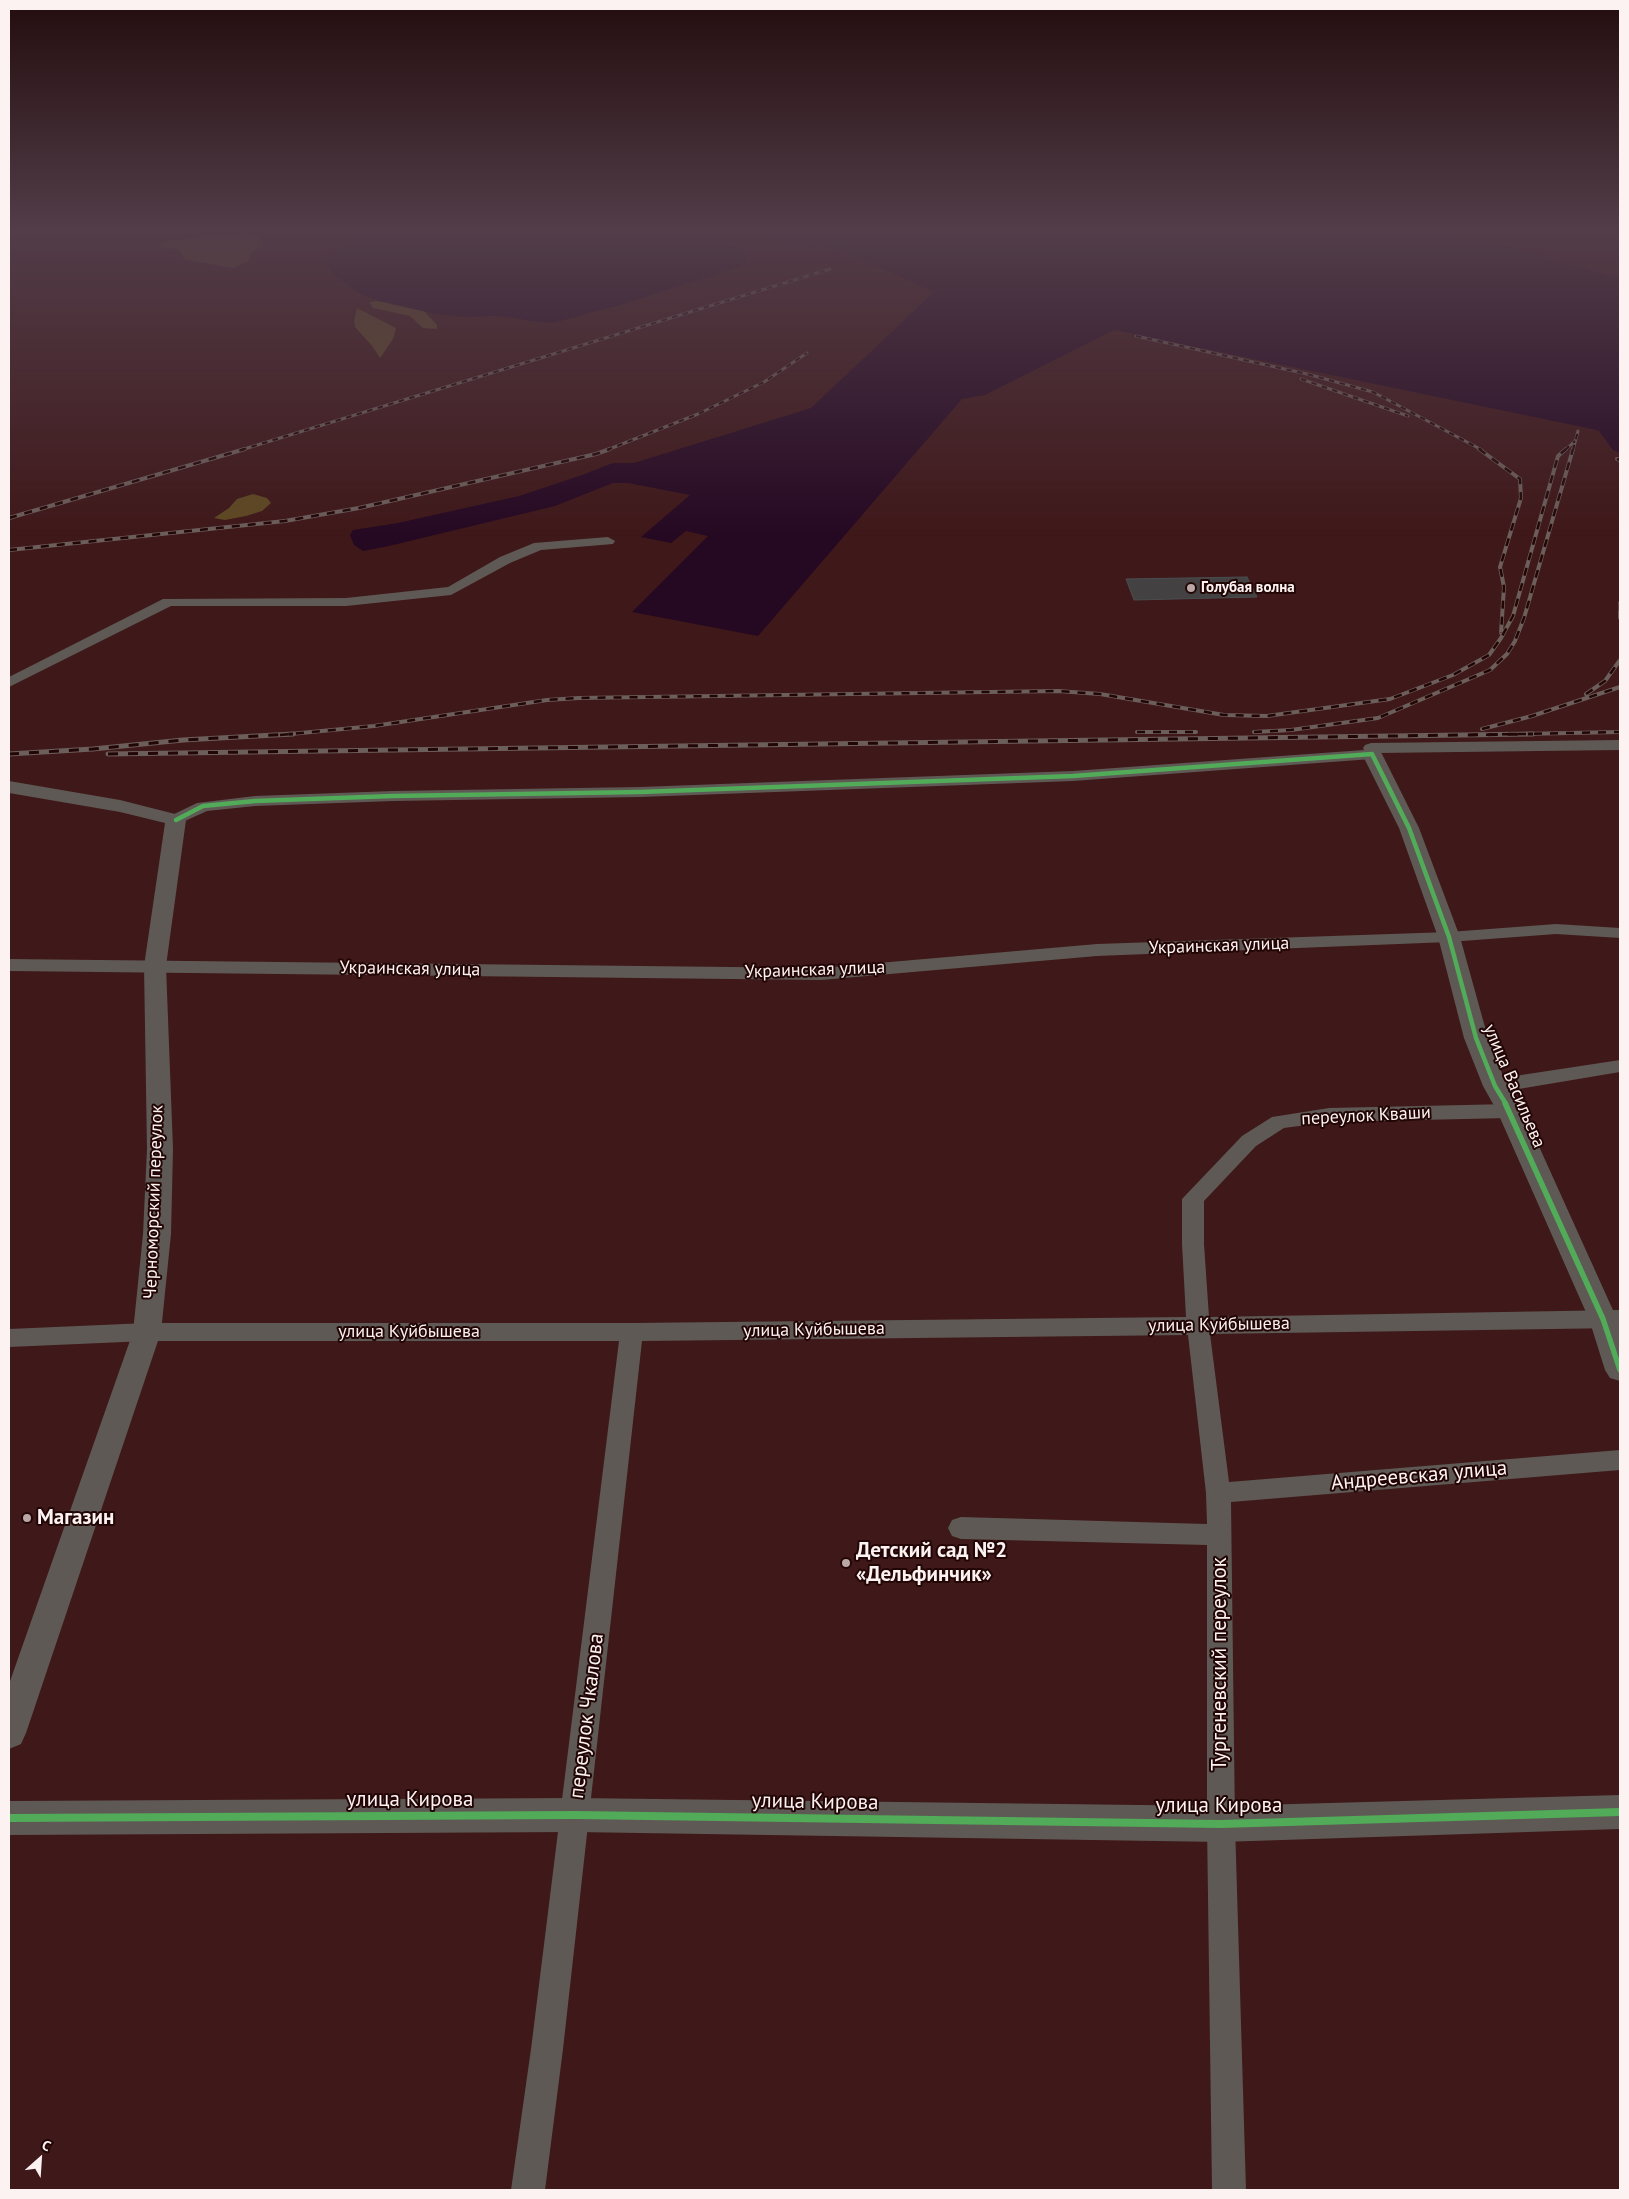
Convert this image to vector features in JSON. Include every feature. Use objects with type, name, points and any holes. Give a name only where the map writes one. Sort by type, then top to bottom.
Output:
[{"type":"street","points":[[9,683],[168,602],[346,602],[451,591],[505,560],[539,546],[608,541]]},
{"type":"street","points":[[9,787],[120,806],[176,820],[203,806],[255,801],[393,796],[640,792],[1073,776],[1371,751],[1620,744]]},
{"type":"street","name":"улица Васильева","points":[[1371,751],[1409,828],[1449,937],[1476,1038],[1495,1086],[1510,1111],[1612,1319],[1620,1370]]},
{"type":"street","name":"Черноморский переулок","points":[[9,1733],[147,1332],[157,1234],[160,1150],[155,966],[176,820]]},
{"type":"street","name":"Украинская улица","points":[[9,966],[821,974],[1097,950],[1449,937],[1556,929],[1620,933]]},
{"type":"street","points":[[1495,1086],[1620,1066]]},
{"type":"street","name":"переулок Кваши","points":[[1193,1199],[1249,1141],[1279,1122],[1329,1115],[1510,1111]]},
{"type":"street","name":"Тургеневский переулок","points":[[1193,1199],[1193,1244],[1198,1326],[1218,1492],[1220,1535],[1221,1824],[1229,2190]]},
{"type":"street","name":"улица Куйбышева","points":[[9,1338],[147,1332],[632,1332],[1198,1326],[1612,1319]]},
{"type":"street","name":"переулок Чкалова","points":[[528,2190],[548,2049],[632,1332]]},
{"type":"street","name":"Андреевская улица","points":[[1218,1492],[1620,1460]]},
{"type":"street","points":[[960,1528],[1220,1535]]},
{"type":"street","name":"улица Кирова","points":[[9,1818],[575,1815],[1221,1824],[1620,1812]]},
{"type":"shaded area","points":[[359,332],[395,332],[393,339],[380,358]]},
{"type":"shaded area","points":[[892,332],[1111,332],[985,395],[962,399],[758,636],[632,612],[708,536],[686,531],[671,543],[641,537],[690,495],[628,483],[613,483],[555,506],[389,546],[363,551],[354,545],[350,535],[353,530],[398,523],[519,496],[613,463],[634,463],[811,408]]},
{"type":"shaded area","points":[[1122,332],[1620,332],[1620,453],[1613,450],[1599,431]]},
{"type":"shaded area","points":[[253,494],[267,498],[271,503],[262,511],[246,516],[225,520],[214,518],[229,508],[237,499]]},
{"type":"building","name":"Голубая волна","points":[[1247,577],[1257,597],[1134,600],[1126,579]]},
{"type":"railway","points":[[241,450],[626,332]]},
{"type":"railway","points":[[1136,336],[1307,374],[1373,392],[1482,450]]},
{"type":"railway","points":[[607,450],[698,414],[764,382],[807,353]]},
{"type":"railway","points":[[1301,379],[1408,416]]},
{"type":"railway","points":[[1573,450],[1578,431]]},
{"type":"railway","points":[[1565,450],[1575,441]]},
{"type":"railway","points":[[9,518],[245,449]]},
{"type":"railway","points":[[9,550],[285,521],[359,508],[596,454],[610,449]]},
{"type":"railway","points":[[1479,449],[1520,479],[1521,498],[1500,567],[1504,587],[1501,633]]},
{"type":"railway","points":[[287,734],[374,726],[547,700],[579,698],[1058,691],[1100,694],[1224,715],[1267,716],[1390,699],[1453,675],[1489,655],[1501,638],[1513,616],[1558,456],[1566,449]]},
{"type":"railway","points":[[1254,732],[1291,730],[1378,718],[1490,670],[1507,654],[1515,641],[1524,618],[1573,449]]},
{"type":"railway","points":[[1620,603],[1620,618]]},
{"type":"railway","points":[[1586,694],[1605,681],[1620,660]]},
{"type":"railway","points":[[1482,729],[1532,716],[1620,687]]},
{"type":"railway","points":[[1137,732],[1196,732]]},
{"type":"railway","points":[[1489,735],[1620,732]]},
{"type":"railway","points":[[9,754],[93,749],[183,740],[287,734]]},
{"type":"railway","points":[[280,735],[287,734]]},
{"type":"railway","points":[[287,734],[293,734]]},
{"type":"railway","points":[[1489,735],[1533,734]]},
{"type":"railway","points":[[1470,735],[1489,735]]},
{"type":"railway","points":[[108,754],[1489,735]]},
{"type":"cycle path","points":[[176,820],[203,806],[255,801],[393,796],[640,792],[1073,776],[1372,754],[1409,828],[1449,937],[1476,1038],[1495,1086],[1510,1111],[1603,1319],[1620,1370]]},
{"type":"cycle path","points":[[9,1818],[575,1815],[1221,1824],[1620,1812]]},
{"type":"place","name":"Голубая волна","points":[[1191,588]]},
{"type":"place","name":"Магазин","points":[[27,1518]]},
{"type":"place","name":"Детский сад №2 «Дельфинчик»","points":[[846,1563]]}]
